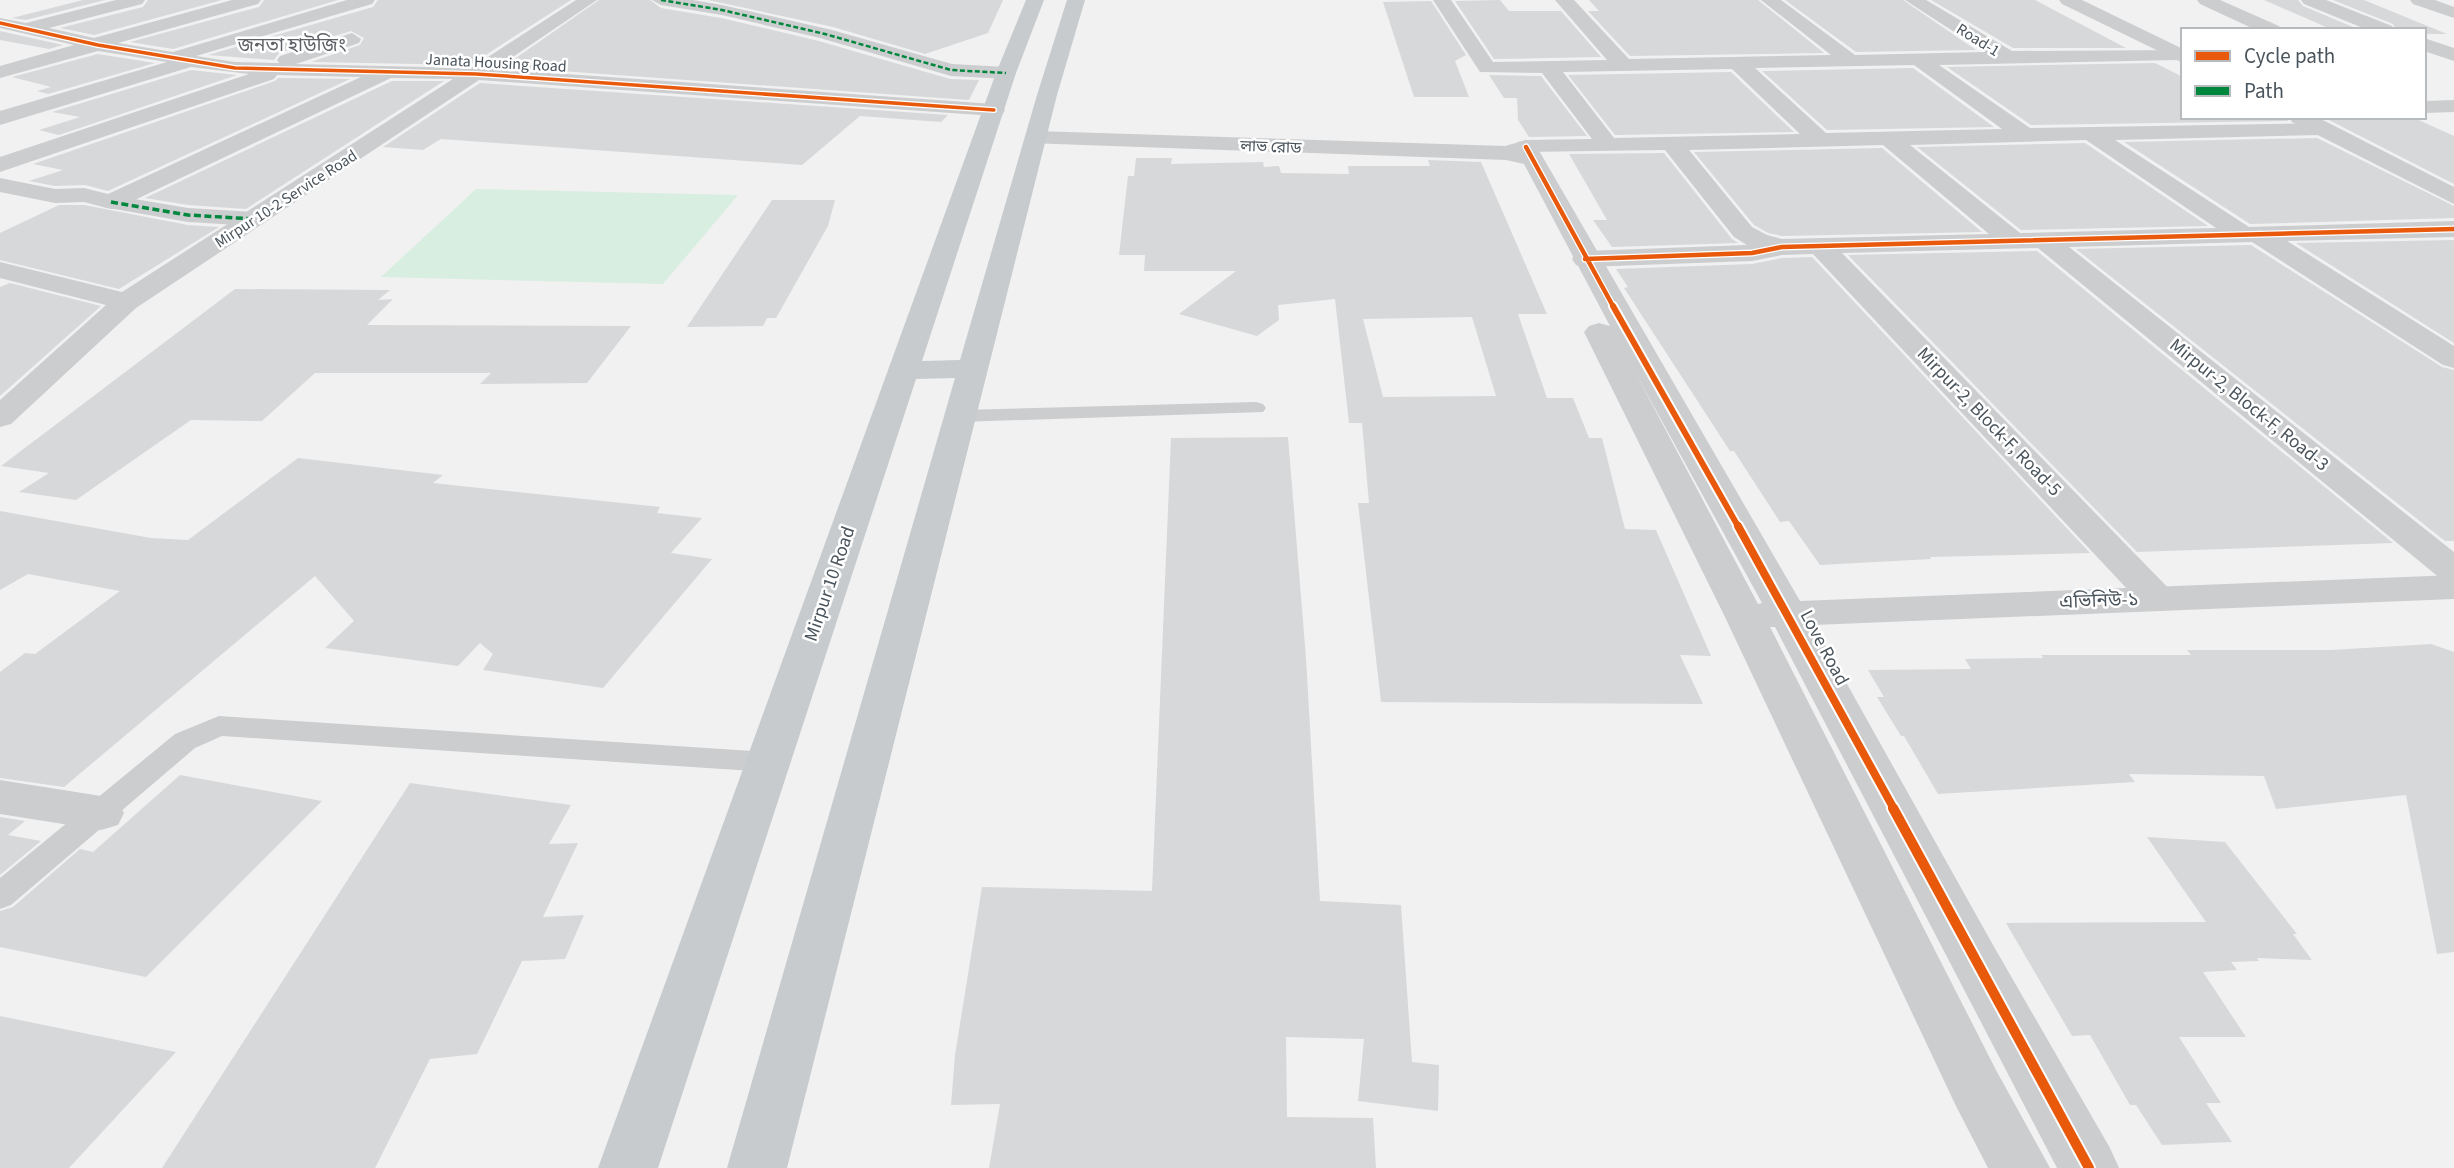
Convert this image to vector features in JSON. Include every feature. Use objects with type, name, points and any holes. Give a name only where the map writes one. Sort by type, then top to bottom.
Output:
[{"type":"main road","name":"Mirpur 10 Road","points":[[628,1168],[1006,73],[1035,0]]},
{"type":"main road","points":[[757,1168],[960,416],[1076,0]]},
{"type":"main road","points":[[905,370],[973,369]]},
{"type":"street","points":[[0,35],[136,0]]},
{"type":"street","points":[[0,72],[252,0]]},
{"type":"street","points":[[169,57],[366,0]]},
{"type":"street","name":"Mirpur 10-2 Service Road","points":[[5,408],[126,302],[588,0]]},
{"type":"street","points":[[661,0],[722,10],[825,34],[951,70],[1006,73]]},
{"type":"street","points":[[1443,0],[1487,68],[2179,55]]},
{"type":"street","points":[[1564,0],[1622,65]]},
{"type":"street","points":[[1770,0],[1851,61]]},
{"type":"street","name":"Road-1","points":[[1914,0],[2007,57]]},
{"type":"street","points":[[2068,0],[2179,55]]},
{"type":"street","points":[[2206,0],[2268,28]]},
{"type":"street","points":[[2310,0],[2380,28]]},
{"type":"street","points":[[2419,0],[2454,13]]},
{"type":"street","name":"Janata Housing Road","points":[[0,23],[96,44],[192,61],[258,69],[476,74],[994,110]]},
{"type":"street","points":[[258,69],[352,39]]},
{"type":"street","points":[[2426,45],[2454,55]]},
{"type":"street","points":[[1919,59],[2025,135]]},
{"type":"street","points":[[0,118],[192,61]]},
{"type":"street","points":[[1737,63],[1820,140]]},
{"type":"street","points":[[2426,66],[2454,65]]},
{"type":"street","points":[[1548,67],[1608,145]]},
{"type":"street","points":[[0,165],[283,70]]},
{"type":"street","points":[[111,202],[389,72]]},
{"type":"street","points":[[2426,107],[2454,106]]},
{"type":"street","points":[[2310,122],[2454,197]]},
{"type":"street","name":"লাভ রোড","points":[[1036,138],[1522,153],[1608,145],[2090,133],[2310,122]]},
{"type":"street","points":[[2090,133],[2454,359]]},
{"type":"street","name":"Mirpur-2, Block-F, Road-3","points":[[1888,138],[2029,239],[2454,571]]},
{"type":"street","points":[[1671,143],[1743,232],[1758,241],[1782,247]]},
{"type":"street","points":[[1522,153],[1976,1088],[2020,1168]]},
{"type":"street","name":"Love Road","points":[[1522,153],[1787,614],[2040,1083],[2089,1168]]},
{"type":"street","points":[[0,185],[55,196],[84,195],[177,214],[254,219]]},
{"type":"street","points":[[1585,259],[1752,253],[1782,247],[2454,229]]},
{"type":"street","name":"Mirpur-2, Block-F, Road-5","points":[[1820,246],[2159,599]]},
{"type":"street","points":[[0,270],[126,302]]},
{"type":"street","name":"এভিনিউ-১","points":[[1744,615],[2454,587]]},
{"type":"street","points":[[0,797],[101,813]]},
{"type":"lane","points":[[960,416],[1256,408]]},
{"type":"lane","points":[[0,896],[185,741],[219,726],[768,762]]},
{"type":"green space","points":[[476,189],[738,195],[663,284],[381,277]]},
{"type":"building","points":[[83,0],[105,0],[26,20],[12,18]]},
{"type":"building","points":[[148,0],[222,0],[94,35],[60,28],[143,7]]},
{"type":"building","points":[[264,0],[338,0],[173,49],[130,42],[259,7]]},
{"type":"building","points":[[378,0],[571,0],[470,65],[311,62],[360,45],[364,38],[351,31],[279,53],[274,60],[208,55],[373,7]]},
{"type":"building","points":[[599,0],[650,0],[661,8],[721,18],[819,41],[950,79],[979,80],[969,100],[503,67]]},
{"type":"building","points":[[708,0],[1003,0],[988,33],[925,54],[833,27]]},
{"type":"building","points":[[1500,0],[1509,11],[1561,11],[1601,57],[1494,59],[1455,1]]},
{"type":"building","points":[[1589,0],[1758,0],[1824,53],[1630,56],[1588,11],[1599,11]]},
{"type":"building","points":[[1785,0],[1903,0],[1976,50],[1856,52]]},
{"type":"building","points":[[1931,0],[2035,0],[2126,48],[2013,48]]},
{"type":"building","points":[[2264,0],[2298,0],[2303,6],[2355,28],[2328,28]]},
{"type":"building","points":[[2333,0],[2364,0],[2447,34],[2426,34],[2426,28],[2395,28],[2393,24]]},
{"type":"building","points":[[1431,1],[1466,55],[1455,61],[1469,97],[1414,97],[1383,2]]},
{"type":"building","points":[[0,31],[63,45],[49,49],[0,40]]},
{"type":"building","points":[[98,54],[155,63],[48,94],[37,91],[51,87],[12,77]]},
{"type":"building","points":[[2155,63],[2181,76],[2181,119],[2288,121],[2031,125],[1947,67]]},
{"type":"building","points":[[1913,68],[1994,127],[1827,130],[1762,71]]},
{"type":"building","points":[[191,70],[237,75],[59,135],[39,130],[80,117],[52,112]]},
{"type":"building","points":[[1731,72],[1794,132],[1615,135],[1568,75]]},
{"type":"building","points":[[1489,75],[1541,76],[1587,136],[1529,137],[1518,120],[1517,98],[1504,98]]},
{"type":"building","points":[[278,78],[350,79],[108,191],[85,185],[55,186],[29,181],[63,170],[33,164]]},
{"type":"building","points":[[392,81],[444,81],[246,209],[188,205],[145,198]]},
{"type":"building","points":[[480,83],[948,115],[941,122],[860,116],[802,165],[441,139],[423,150],[383,147]]},
{"type":"building","points":[[2327,119],[2416,119],[2454,136],[2454,184]]},
{"type":"building","points":[[2317,138],[2454,206],[2454,218],[2250,224],[2124,142]]},
{"type":"building","points":[[2085,143],[2208,226],[2021,230],[1917,147]]},
{"type":"building","points":[[1882,148],[1982,232],[1782,236],[1768,233],[1754,225],[1694,152]]},
{"type":"building","points":[[1664,153],[1738,243],[1612,247],[1593,220],[1607,220],[1569,154]]},
{"type":"building","points":[[1136,158],[1172,158],[1171,164],[1263,162],[1264,167],[1279,166],[1281,173],[1349,174],[1348,166],[1430,166],[1428,160],[1481,162],[1547,314],[1518,314],[1547,398],[1573,398],[1589,438],[1602,438],[1625,529],[1656,530],[1711,656],[1680,655],[1703,704],[1381,702],[1358,503],[1369,503],[1362,423],[1349,423],[1335,299],[1278,305],[1279,320],[1257,336],[1179,314],[1236,271],[1144,271],[1145,255],[1119,255],[1128,176],[1134,176]],"holes":[[[1472,317],[1496,396],[1383,397],[1363,319]]]},
{"type":"building","points":[[772,200],[835,200],[828,226],[776,318],[767,318],[763,326],[687,327]]},
{"type":"building","points":[[59,205],[84,205],[188,225],[219,227],[119,289],[0,260],[0,233]]},
{"type":"building","points":[[2454,240],[2454,343],[2296,243]]},
{"type":"building","points":[[2251,245],[2442,367],[2454,370],[2454,541],[2445,541],[2076,249]]},
{"type":"building","points":[[2037,251],[2393,543],[2137,552],[1848,255]]},
{"type":"building","points":[[1812,257],[2090,553],[1930,557],[1931,559],[1820,565],[1789,521],[1780,522],[1734,451],[1730,451],[1624,288],[1628,287],[1616,269],[1752,264],[1782,258]]},
{"type":"building","points":[[10,283],[101,306],[0,396],[0,287]]},
{"type":"building","points":[[235,289],[390,290],[378,300],[393,299],[367,325],[631,326],[587,383],[480,384],[491,373],[315,373],[262,421],[191,420],[76,500],[19,492],[49,473],[1,466]]},
{"type":"building","points":[[1288,437],[1306,658],[1320,901],[1401,905],[1412,1062],[1439,1065],[1438,1111],[1358,1101],[1364,1039],[1286,1037],[1287,1117],[1373,1118],[1376,1168],[989,1168],[1000,1104],[951,1105],[955,1055],[982,887],[1152,891],[1171,438]]},
{"type":"building","points":[[298,458],[443,475],[433,483],[660,507],[657,513],[702,518],[671,553],[712,559],[603,688],[483,670],[493,654],[480,643],[458,666],[325,648],[354,621],[315,576],[64,787],[0,778],[0,672],[25,653],[35,654],[120,591],[28,574],[0,590],[0,511],[151,538],[188,540]]},
{"type":"building","points":[[2431,644],[2454,652],[2454,952],[2437,954],[2406,795],[2276,809],[2264,776],[2129,774],[2135,782],[1938,794],[1877,697],[1884,697],[1868,670],[1971,669],[1965,659],[2043,658],[2041,655],[2191,655],[2187,650],[2331,650]]},
{"type":"building","points":[[180,775],[322,801],[146,977],[0,947],[0,911],[13,907],[80,849],[93,852]]},
{"type":"building","points":[[410,783],[571,805],[549,844],[578,843],[543,917],[584,915],[565,959],[522,961],[477,1054],[430,1059],[375,1168],[162,1168]]},
{"type":"building","points":[[0,817],[25,821],[8,835],[41,841],[0,875]]},
{"type":"building","points":[[2147,837],[2225,842],[2297,934],[2293,934],[2312,960],[2257,958],[2259,961],[2231,962],[2237,970],[2203,972],[2246,1037],[2179,1037],[2221,1103],[2206,1103],[2232,1142],[2162,1145],[2136,1105],[2130,1105],[2090,1035],[2072,1036],[2006,923],[2206,922]]},
{"type":"building","points":[[0,1016],[176,1052],[69,1168],[0,1168]]},
{"type":"marked path","points":[[661,0],[722,10],[825,34],[951,70],[1006,73]]},
{"type":"marked path","points":[[111,202],[188,215],[254,219]]},
{"type":"cycle path","points":[[0,23],[98,45],[235,68],[476,74],[994,110]]},
{"type":"cycle path","points":[[1526,147],[1787,612],[2089,1168]]},
{"type":"cycle path","points":[[1585,259],[1752,253],[1782,247],[2454,229]]},
{"type":"district","name":"জনতা হাউজিং","points":[[292,45]]}]
